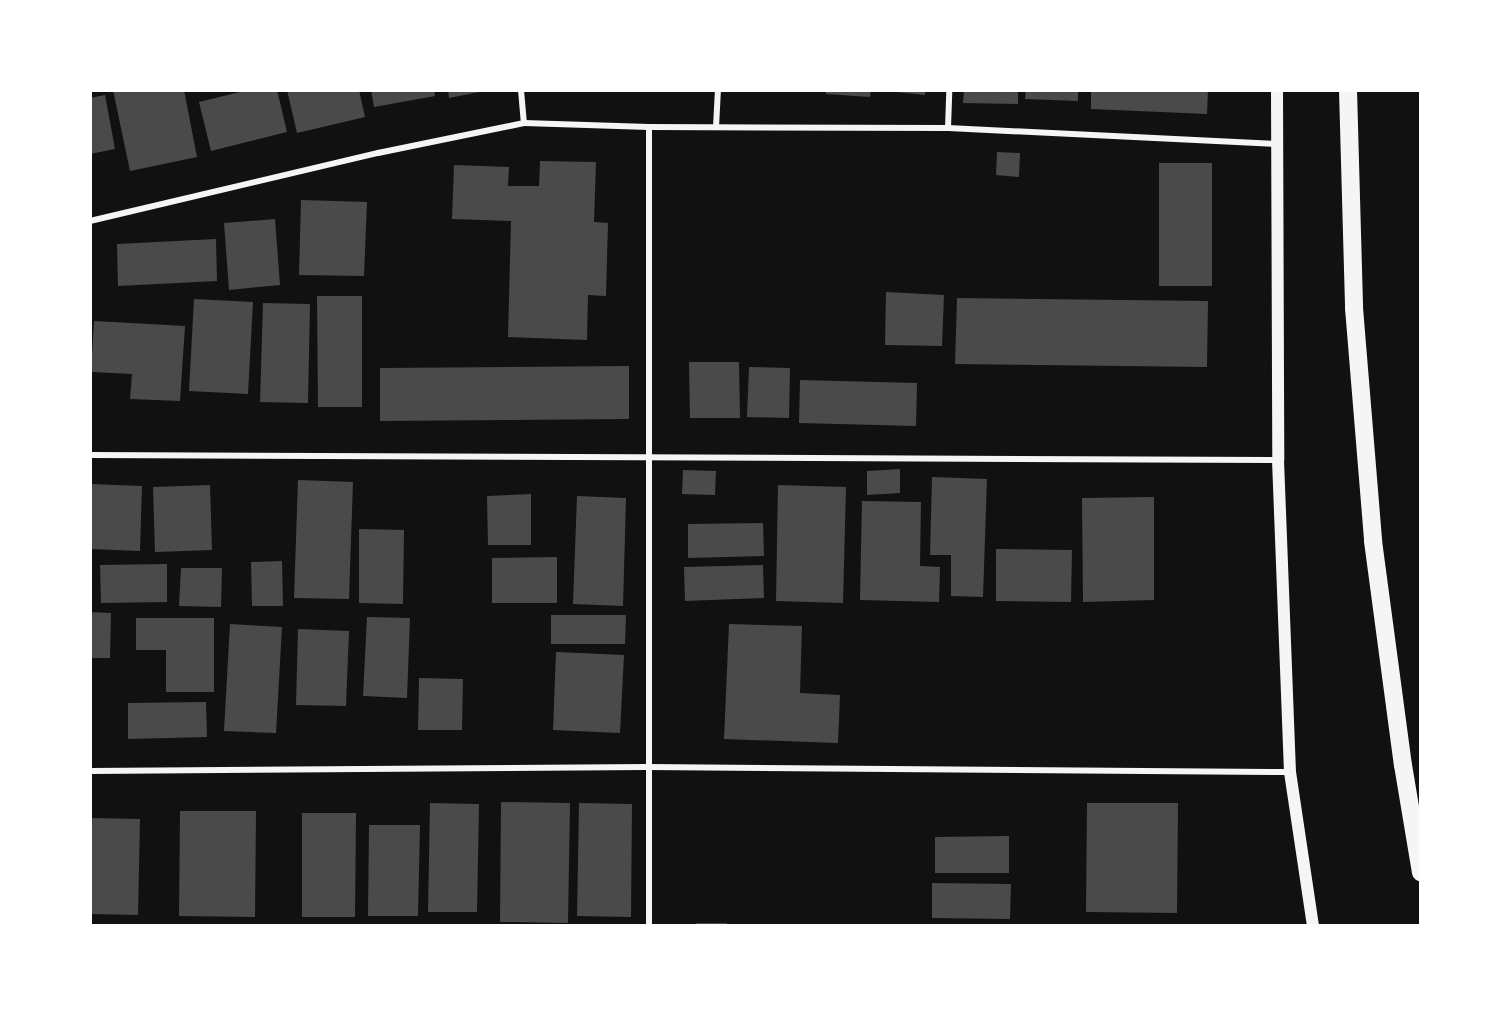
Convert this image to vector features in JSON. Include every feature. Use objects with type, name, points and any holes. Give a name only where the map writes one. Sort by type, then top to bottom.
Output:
[{"type":"highway","points":[[1348,90],[1354,308],[1373,541],[1403,765],[1421,872]]},
{"type":"main road","points":[[1277,90],[1278,460],[1290,772],[1313,926]]},
{"type":"street","points":[[521,90],[524,123]]},
{"type":"street","points":[[716,127],[718,90]]},
{"type":"street","points":[[948,128],[949,90]]},
{"type":"street","points":[[90,222],[378,153],[524,123],[948,128],[1278,144]]},
{"type":"street","points":[[649,126],[647,766],[649,926]]},
{"type":"street","points":[[90,455],[1278,460]]},
{"type":"street","points":[[90,771],[647,766],[1290,772]]},
{"type":"building","points":[[113,90],[184,90],[197,157],[130,171]]},
{"type":"building","points":[[248,90],[277,90],[287,132],[211,151],[199,102]]},
{"type":"building","points":[[287,90],[359,90],[365,117],[297,133]]},
{"type":"building","points":[[371,90],[434,90],[435,96],[374,107]]},
{"type":"building","points":[[448,90],[484,90],[484,91],[449,98]]},
{"type":"building","points":[[826,90],[871,90],[870,97],[826,94]]},
{"type":"building","points":[[877,90],[925,90],[925,95]]},
{"type":"building","points":[[964,90],[1018,90],[1018,104],[963,103]]},
{"type":"building","points":[[1026,90],[1078,90],[1078,101],[1025,99]]},
{"type":"building","points":[[1091,90],[1208,90],[1207,114],[1091,109]]},
{"type":"building","points":[[105,95],[115,149],[90,154],[90,98]]},
{"type":"building","points":[[997,152],[1020,153],[1019,177],[996,175]]},
{"type":"building","points":[[540,161],[596,162],[594,222],[608,223],[606,296],[588,295],[587,340],[508,337],[511,221],[452,219],[454,165],[509,167],[508,186],[539,186]]},
{"type":"building","points":[[1159,163],[1212,163],[1212,286],[1159,286]]},
{"type":"building","points":[[301,200],[367,202],[364,276],[299,275]]},
{"type":"building","points":[[275,219],[280,285],[229,290],[224,223]]},
{"type":"building","points":[[216,239],[217,281],[118,286],[117,244]]},
{"type":"building","points":[[886,292],[944,295],[942,346],[885,345]]},
{"type":"building","points":[[317,296],[362,296],[362,407],[318,407]]},
{"type":"building","points":[[957,298],[1208,301],[1207,367],[955,364]]},
{"type":"building","points":[[194,299],[253,302],[248,394],[189,391]]},
{"type":"building","points":[[263,303],[310,304],[308,403],[260,402]]},
{"type":"building","points":[[94,321],[185,326],[180,401],[130,399],[132,374],[91,372]]},
{"type":"building","points":[[689,362],[739,362],[740,418],[690,418]]},
{"type":"building","points":[[629,366],[629,419],[380,421],[380,368]]},
{"type":"building","points":[[749,367],[790,368],[789,418],[747,417]]},
{"type":"building","points":[[800,380],[917,383],[916,426],[799,423]]},
{"type":"building","points":[[900,469],[900,493],[867,495],[867,471]]},
{"type":"building","points":[[683,470],[716,471],[715,495],[682,494]]},
{"type":"building","points":[[932,477],[987,479],[983,597],[951,596],[951,555],[930,555]]},
{"type":"building","points":[[298,480],[353,482],[349,599],[294,598]]},
{"type":"building","points":[[90,484],[142,486],[140,551],[90,549]]},
{"type":"building","points":[[210,485],[212,550],[155,552],[153,487]]},
{"type":"building","points":[[778,485],[846,487],[843,603],[776,601]]},
{"type":"building","points":[[531,494],[531,545],[488,545],[487,496]]},
{"type":"building","points":[[577,496],[626,498],[623,606],[573,604]]},
{"type":"building","points":[[1154,497],[1154,600],[1083,602],[1082,498]]},
{"type":"building","points":[[862,501],[921,502],[920,566],[940,567],[939,602],[860,600]]},
{"type":"building","points":[[763,523],[764,556],[688,558],[688,524]]},
{"type":"building","points":[[359,529],[404,530],[403,604],[359,603]]},
{"type":"building","points":[[996,549],[1072,550],[1071,602],[996,601]]},
{"type":"building","points":[[557,557],[557,603],[492,603],[492,558]]},
{"type":"building","points":[[282,561],[283,606],[252,606],[251,562]]},
{"type":"building","points":[[167,564],[167,602],[101,603],[100,565]]},
{"type":"building","points":[[763,565],[764,598],[685,601],[684,567]]},
{"type":"building","points":[[181,568],[222,568],[221,607],[179,606]]},
{"type":"building","points":[[90,612],[111,613],[110,658],[90,658]]},
{"type":"building","points":[[551,615],[626,615],[625,644],[551,644]]},
{"type":"building","points":[[367,617],[410,618],[407,698],[363,696]]},
{"type":"building","points":[[136,618],[214,618],[214,692],[166,692],[166,650],[136,650]]},
{"type":"building","points":[[230,624],[282,627],[276,733],[224,731]]},
{"type":"building","points":[[729,624],[802,626],[800,693],[840,695],[838,743],[724,739]]},
{"type":"building","points":[[298,629],[349,631],[346,706],[296,705]]},
{"type":"building","points":[[556,652],[624,655],[620,733],[553,730]]},
{"type":"building","points":[[419,678],[463,679],[462,730],[418,730]]},
{"type":"building","points":[[206,702],[207,737],[128,739],[128,703]]},
{"type":"building","points":[[501,802],[570,803],[568,923],[500,922]]},
{"type":"building","points":[[430,803],[479,804],[477,912],[428,912]]},
{"type":"building","points":[[579,803],[632,804],[631,917],[577,916]]},
{"type":"building","points":[[1087,803],[1178,803],[1177,913],[1086,912]]},
{"type":"building","points":[[180,811],[256,811],[255,917],[179,916]]},
{"type":"building","points":[[302,813],[356,813],[355,917],[302,917]]},
{"type":"building","points":[[90,818],[140,819],[138,915],[90,914]]},
{"type":"building","points":[[369,825],[420,825],[418,916],[368,916]]},
{"type":"building","points":[[1009,836],[1009,873],[935,873],[935,837]]},
{"type":"building","points":[[932,883],[1011,884],[1010,919],[932,918]]},
{"type":"building","points":[[696,923],[727,923],[726,926],[696,926]]}]
